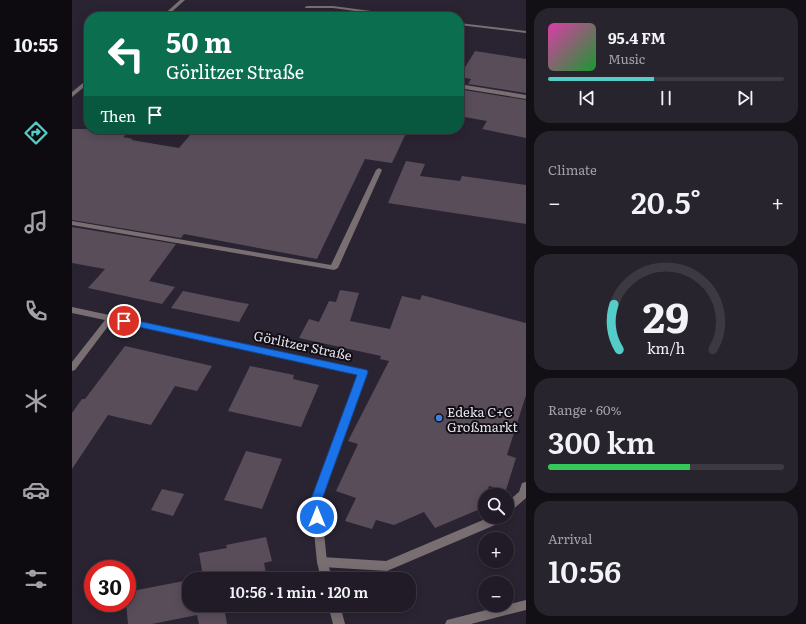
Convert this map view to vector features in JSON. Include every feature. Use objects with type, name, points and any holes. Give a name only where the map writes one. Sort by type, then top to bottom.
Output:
[{"type":"street","points":[[169,12],[183,0]]},
{"type":"street","points":[[307,7],[333,7],[371,12]]},
{"type":"street","points":[[464,25],[526,32]]},
{"type":"street","points":[[72,94],[84,84]]},
{"type":"street","points":[[464,87],[526,97]]},
{"type":"street","points":[[72,223],[334,268],[379,170]]},
{"type":"street","name":"Görlitzer Straße","points":[[72,310],[363,372],[316,502],[322,562],[325,572]]},
{"type":"street","points":[[72,368],[110,318]]},
{"type":"street","points":[[514,502],[524,494],[526,486]]},
{"type":"street","points":[[322,562],[387,566],[486,524]]},
{"type":"street","points":[[451,624],[526,605]]},
{"type":"street","points":[[336,612],[339,624]]},
{"type":"building","points":[[475,51],[526,59],[526,93],[468,84],[471,79],[464,78],[464,69]]},
{"type":"building","points":[[464,90],[526,100],[526,138],[482,129],[487,121],[464,117]]},
{"type":"building","points":[[72,129],[84,129],[84,134],[126,134],[123,137],[133,139],[131,140],[179,148],[191,134],[406,134],[392,163],[365,159],[317,259],[184,234],[181,238],[72,220]]},
{"type":"building","points":[[406,161],[425,164],[420,176],[460,181],[462,176],[526,185],[526,224],[388,203]]},
{"type":"building","points":[[72,227],[176,244],[149,281],[175,287],[162,304],[88,288],[105,269],[72,263]]},
{"type":"building","name":"Edeka C+C Großmarkt","points":[[340,290],[359,293],[350,321],[390,329],[402,296],[420,300],[422,295],[526,323],[526,395],[507,455],[516,458],[507,488],[489,486],[488,488],[478,488],[478,510],[435,528],[424,512],[394,525],[376,520],[372,529],[345,521],[356,498],[336,491],[358,444],[348,441],[389,361],[380,359],[381,356],[299,338],[309,319],[319,322],[329,301],[336,302]]},
{"type":"building","points":[[183,291],[249,304],[239,322],[171,308]]},
{"type":"building","points":[[125,346],[212,366],[197,391],[175,386],[151,425],[108,415],[72,469],[72,413],[82,399],[85,399]]},
{"type":"building","points":[[250,366],[294,375],[293,379],[319,385],[301,427],[228,411]]},
{"type":"building","points":[[246,451],[282,459],[262,509],[224,500]]},
{"type":"building","points":[[162,489],[184,494],[173,516],[151,510]]},
{"type":"building","points":[[266,537],[272,561],[264,563],[266,572],[202,572],[199,553],[227,548],[226,545]]},
{"type":"building","points":[[182,581],[182,612],[225,612],[227,624],[199,624],[197,615],[152,624],[128,624],[127,612],[136,612],[136,590]]},
{"type":"place","name":"Edeka C+C Großmarkt","points":[[439,418]]},
{"type":"route","points":[[124,321],[363,372],[316,502],[317,517]]}]
